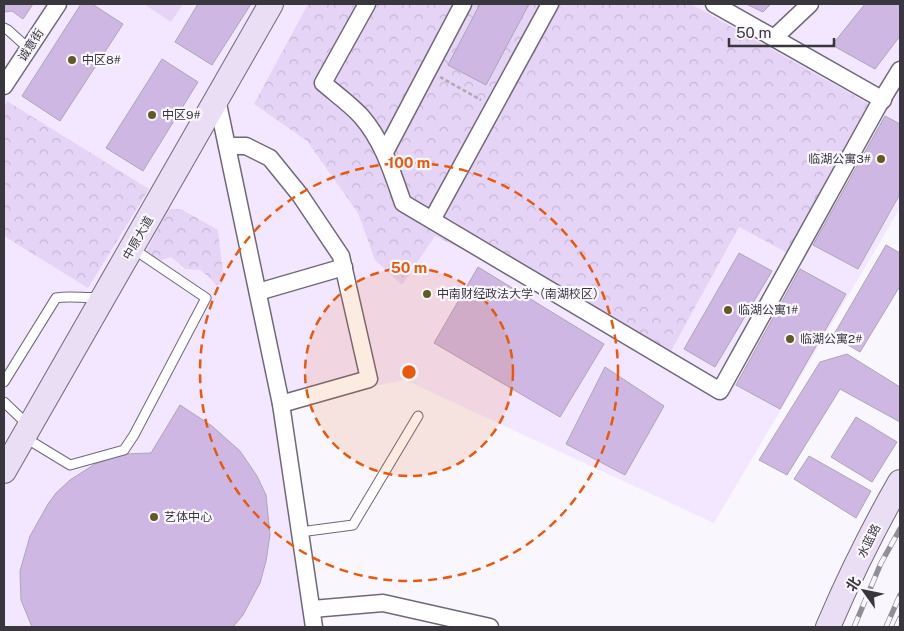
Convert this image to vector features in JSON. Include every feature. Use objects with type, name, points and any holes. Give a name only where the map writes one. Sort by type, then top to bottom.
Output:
[{"type":"main road","name":"中原大道","points":[[4,471],[271,4]]},
{"type":"main road","name":"水蓝路","points":[[828,627],[847,585],[900,482]]},
{"type":"street","name":"诚意街","points":[[4,86],[58,4]]},
{"type":"street","points":[[367,4],[323,83],[361,116],[373,133],[385,152],[403,203],[720,391],[900,70]]},
{"type":"street","points":[[385,152],[463,4]]},
{"type":"street","points":[[432,220],[550,4]]},
{"type":"street","points":[[714,4],[883,100]]},
{"type":"street","points":[[774,38],[810,4]]},
{"type":"street","points":[[217,98],[281,404],[314,627]]},
{"type":"street","points":[[227,146],[246,146],[270,158],[300,195],[341,256],[369,379],[281,404]]},
{"type":"street","points":[[258,292],[344,267]]},
{"type":"street","points":[[312,609],[383,604],[490,627]]},
{"type":"lane","points":[[4,28],[28,49]]},
{"type":"lane","points":[[4,402],[26,432],[70,465],[124,450],[134,435],[206,298],[132,248]]},
{"type":"lane","points":[[4,382],[56,298],[67,296],[92,298],[104,296]]},
{"type":"lane","points":[[300,532],[353,525],[418,416]]},
{"type":"path","points":[[428,71],[494,107]]},
{"type":"shaded area","name":"中南财经政法大学（南湖校区）","points":[[4,4],[900,4],[900,208],[714,523],[405,380],[281,404],[307,627],[4,627]]},
{"type":"green space","points":[[144,4],[183,4],[171,22]]},
{"type":"green space","points":[[308,4],[691,4],[878,109],[795,257],[739,227],[670,353],[435,236],[402,285],[375,260],[358,213],[307,141],[254,104]]},
{"type":"green space","points":[[7,101],[149,189],[88,288],[4,236],[4,107]]},
{"type":"green space","points":[[168,209],[181,209],[218,230],[223,273],[222,284],[216,285],[200,270],[185,269],[171,257],[158,261],[145,254]]},
{"type":"building","points":[[4,4],[33,4],[23,19],[12,11],[4,12]]},
{"type":"building","name":"中区8#","points":[[81,4],[92,4],[123,24],[60,121],[22,96]]},
{"type":"building","points":[[198,4],[251,4],[212,65],[175,42]]},
{"type":"building","points":[[480,4],[529,4],[486,85],[448,65]]},
{"type":"building","points":[[746,4],[771,4],[763,12]]},
{"type":"building","points":[[865,4],[900,4],[900,36],[875,69],[832,45]]},
{"type":"building","name":"中区9#","points":[[162,59],[198,82],[143,171],[106,148]]},
{"type":"building","name":"临湖公寓3#","points":[[885,116],[900,124],[900,194],[858,269],[813,245]]},
{"type":"building","points":[[886,245],[900,253],[900,286],[860,352],[833,336]]},
{"type":"building","name":"临湖公寓1#","points":[[739,253],[772,271],[715,367],[684,349]]},
{"type":"building","points":[[478,267],[604,344],[560,417],[434,343]]},
{"type":"building","name":"临湖公寓2#","points":[[800,269],[846,294],[780,409],[736,385]]},
{"type":"building","points":[[847,354],[900,387],[900,422],[840,389],[787,475],[759,460],[820,362]]},
{"type":"building","points":[[605,367],[664,406],[625,475],[566,444]]},
{"type":"building","name":"艺体中心","points":[[180,405],[212,426],[240,451],[257,476],[266,495],[270,535],[266,561],[260,583],[243,615],[233,627],[32,627],[21,600],[20,571],[30,536],[48,504],[56,493],[70,480],[95,464],[123,454],[151,453]]},
{"type":"building","points":[[856,417],[897,442],[872,482],[831,457]]},
{"type":"building","points":[[809,456],[871,491],[856,518],[794,479]]},
{"type":"railway","points":[[854,627],[881,563],[900,529]]},
{"type":"railway","points":[[886,627],[900,595]]},
{"type":"railway","points":[[896,627],[900,618]]},
{"type":"place","name":"中区8#","points":[[72,60]]},
{"type":"place","name":"中区9#","points":[[152,115]]},
{"type":"place","name":"临湖公寓3#","points":[[881,159]]},
{"type":"place","name":"中南财经政法大学（南湖校区）","points":[[427,294]]},
{"type":"place","name":"临湖公寓1#","points":[[728,310]]},
{"type":"place","name":"临湖公寓2#","points":[[790,339]]},
{"type":"place","name":"艺体中心","points":[[154,517]]}]
